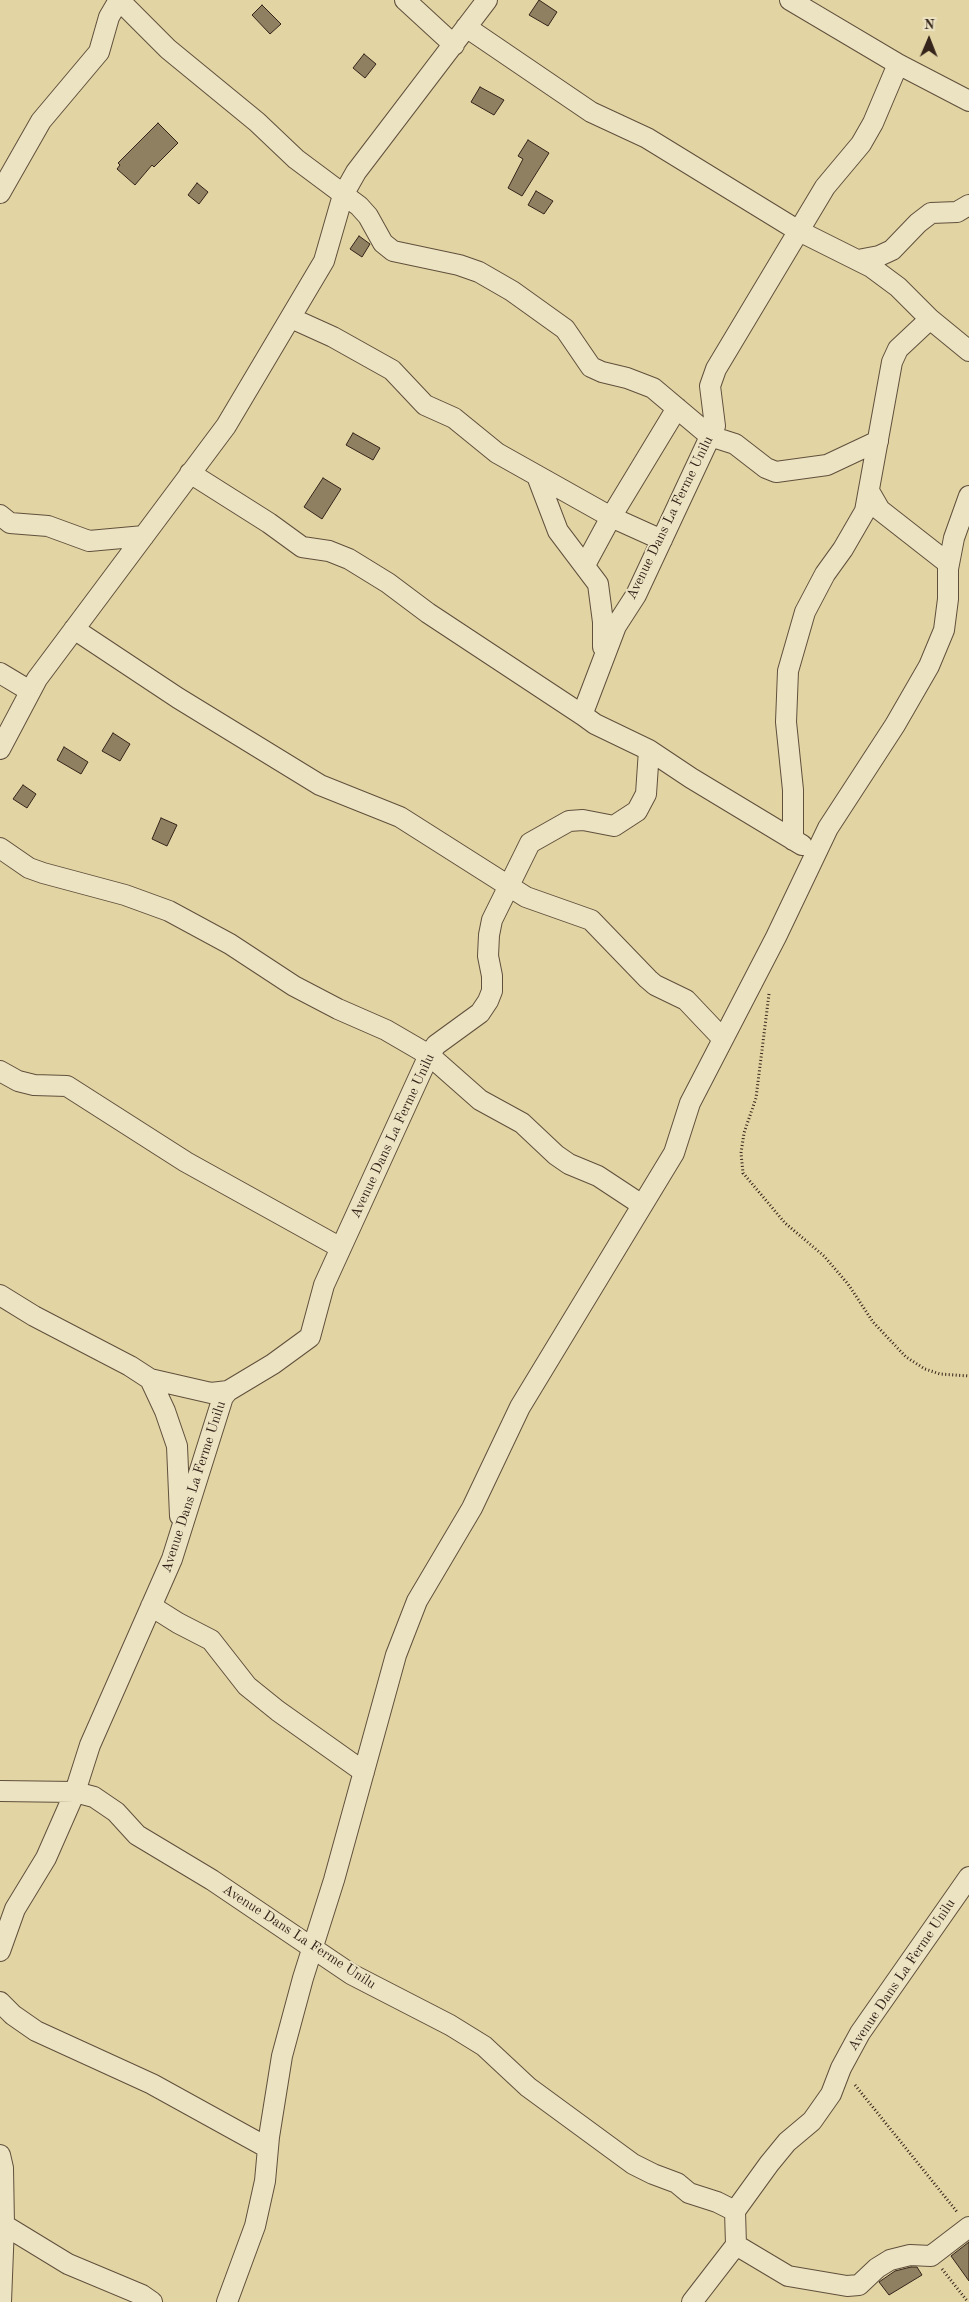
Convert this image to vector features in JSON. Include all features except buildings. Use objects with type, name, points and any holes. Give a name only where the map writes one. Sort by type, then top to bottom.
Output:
[{"type":"street","points":[[0,193],[40,121],[99,52],[109,17],[119,0],[168,49],[257,122],[296,159],[359,206],[368,216],[383,243],[393,251],[459,265],[479,272],[512,291],[565,329],[591,367],[653,388],[710,436],[735,444],[766,468],[776,472],[827,465],[878,441]]},
{"type":"street","points":[[406,0],[454,45]]},
{"type":"street","points":[[0,749],[30,691],[226,426],[324,261],[343,195],[356,172],[487,0]]},
{"type":"street","points":[[790,0],[898,64],[969,101]]},
{"type":"street","points":[[466,27],[591,112],[647,138],[740,193],[797,230],[858,260],[898,287],[930,319],[969,351]]},
{"type":"street","name":"Avenue Dans La Ferme Unilu","points":[[584,716],[584,710],[616,626],[636,595],[715,426],[710,386],[716,370],[824,187],[861,144],[873,123],[898,64]]},
{"type":"street","points":[[858,260],[879,256],[892,250],[918,223],[931,213],[937,211],[958,212],[969,205]]},
{"type":"street","points":[[291,318],[332,337],[392,370],[425,405],[454,418],[497,453],[611,516],[662,540]]},
{"type":"street","points":[[793,840],[793,790],[786,722],[788,671],[805,612],[825,574],[866,511],[892,362],[898,349],[930,319]]},
{"type":"street","points":[[585,565],[611,516],[677,408]]},
{"type":"street","points":[[190,473],[269,523],[302,547],[329,551],[349,559],[388,583],[428,613],[596,724],[650,750],[816,853]]},
{"type":"street","points":[[537,476],[558,531],[598,584],[601,594],[603,622],[602,666]]},
{"type":"street","points":[[869,491],[880,510],[949,564]]},
{"type":"street","points":[[227,2302],[255,2226],[265,2181],[282,2056],[396,1655],[417,1600],[472,1508],[520,1407],[674,1152],[690,1103],[776,937],[828,828],[895,725],[929,666],[944,630],[949,564],[954,538],[969,496]]},
{"type":"street","points":[[0,515],[10,523],[48,526],[89,541],[144,536]]},
{"type":"street","points":[[74,629],[187,703],[320,785],[400,817],[510,884],[526,897],[592,920],[655,985],[686,1000],[722,1038]]},
{"type":"street","points":[[0,673],[30,691]]},
{"type":"street","name":"Avenue Dans La Ferme Unilu","points":[[0,1951],[15,1909],[46,1858],[75,1792],[90,1745],[172,1559],[222,1398],[228,1390],[273,1364],[310,1337],[324,1285],[429,1055],[436,1045],[480,1014],[488,1001],[492,991],[492,976],[488,956],[492,920],[530,843],[569,821],[583,820],[614,826],[636,811],[646,794],[650,750]]},
{"type":"street","points":[[0,848],[29,868],[125,895],[169,911],[230,944],[303,990],[356,1019],[386,1030],[429,1055],[480,1100],[522,1122],[556,1155],[569,1164],[598,1176],[642,1205]]},
{"type":"street","points":[[0,1071],[18,1081],[34,1085],[67,1086],[186,1162],[341,1248]]},
{"type":"street","points":[[0,1295],[34,1316],[130,1366],[150,1379],[211,1392],[228,1390]]},
{"type":"street","points":[[150,1379],[165,1411],[177,1446],[181,1530]]},
{"type":"street","points":[[151,1606],[211,1640],[247,1686],[278,1712],[364,1772]]},
{"type":"street","points":[[0,1780],[8,1792],[75,1792]]},
{"type":"street","name":"Avenue Dans La Ferme Unilu","points":[[75,1792],[94,1797],[116,1812],[137,1835],[212,1880],[351,1974],[450,2025],[484,2046],[528,2087],[634,2164],[677,2183],[689,2193],[717,2202],[735,2211],[769,2164],[788,2142],[812,2121],[831,2094],[841,2068],[860,2033],[969,1877]]},
{"type":"street","points":[[0,2002],[13,2015],[36,2032],[152,2084],[268,2148]]},
{"type":"street","points":[[0,2155],[3,2168],[4,2225],[1,2302]]},
{"type":"street","points":[[692,2302],[736,2245],[735,2211]]},
{"type":"street","points":[[4,2225],[68,2264],[142,2295],[152,2302]]},
{"type":"street","points":[[736,2245],[788,2276],[847,2286],[859,2285],[877,2268],[890,2260],[910,2256],[930,2256],[969,2227]]},
{"type":"path","points":[[769,989],[756,1098],[744,1134],[741,1153],[743,1173],[785,1223],[824,1256],[848,1284],[873,1322],[906,1356],[924,1369],[940,1374],[969,1376]]},
{"type":"path","points":[[841,2068],[969,2227]]},
{"type":"path","points":[[930,2256],[968,2301]]}]
